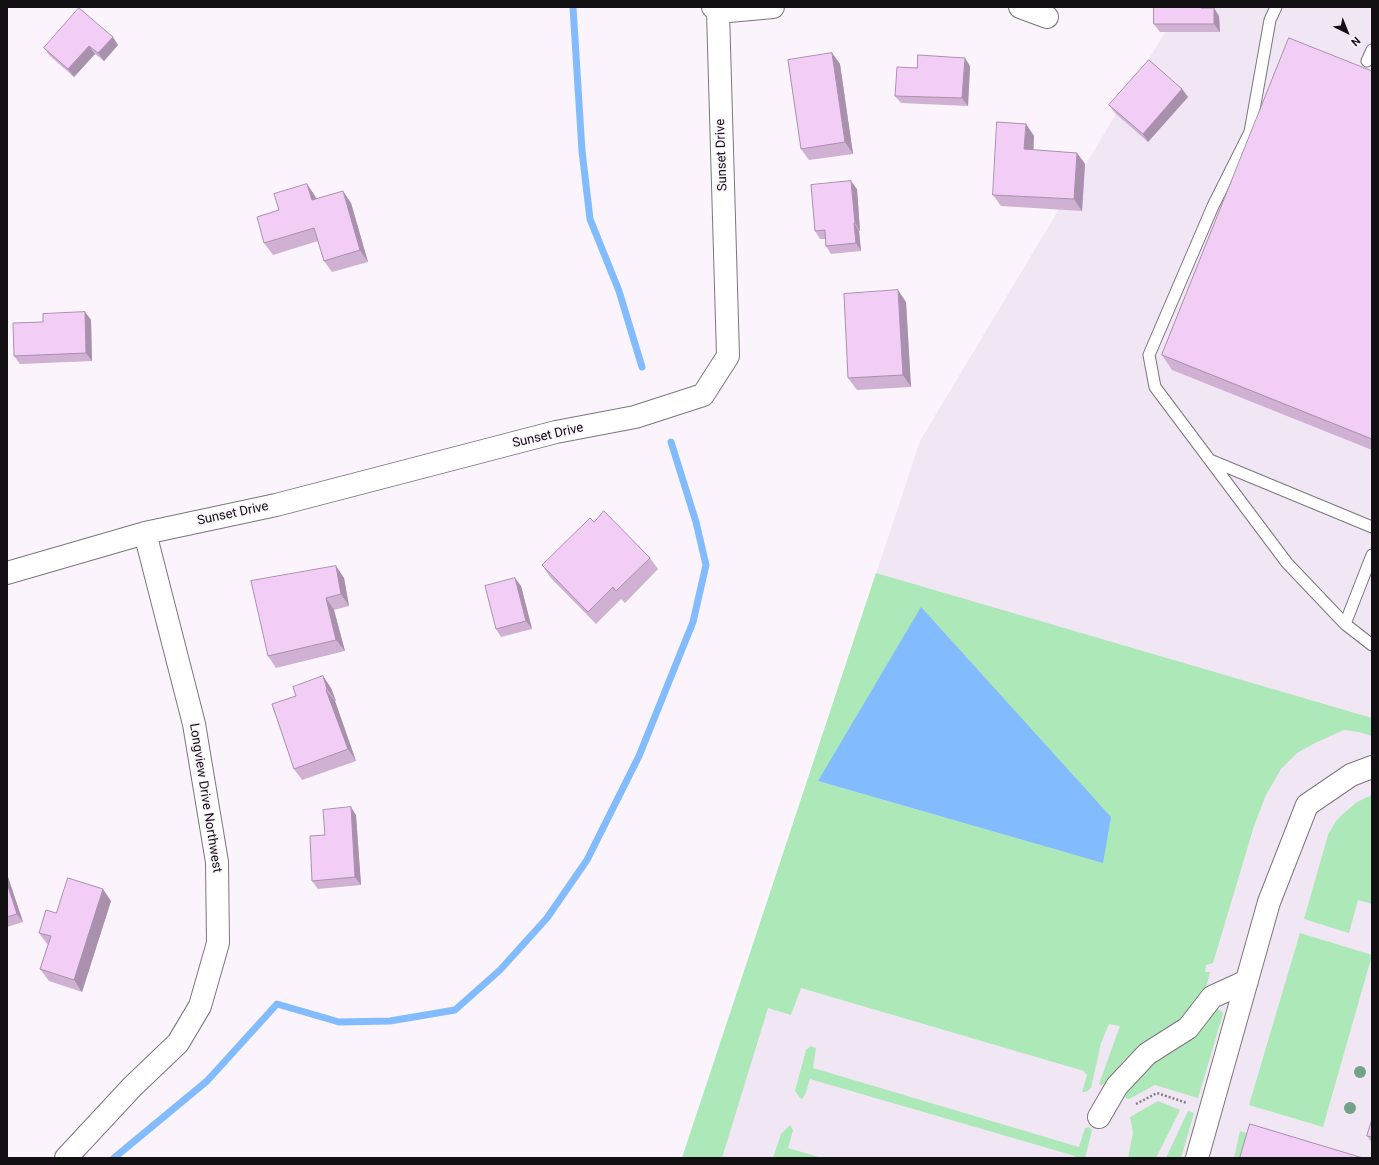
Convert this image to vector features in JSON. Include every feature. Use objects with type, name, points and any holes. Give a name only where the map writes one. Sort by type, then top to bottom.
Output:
[{"type":"street","points":[[716,9],[773,7]]},
{"type":"street","points":[[1020,7],[1047,17]]},
{"type":"street","name":"Sunset Drive","points":[[7,573],[145,533],[276,505],[556,432],[635,417],[703,395],[728,356],[716,9]]},
{"type":"street","name":"Longview Drive Northwest","points":[[66,1158],[132,1088],[178,1043],[200,1006],[218,943],[217,862],[194,724],[145,533]]},
{"type":"street","points":[[1197,1158],[1269,902],[1307,805],[1351,775],[1372,768]]},
{"type":"street","points":[[1099,1117],[1117,1086],[1147,1054],[1188,1028],[1212,997],[1247,981]]},
{"type":"lane","points":[[1276,7],[1270,20],[1250,132],[1212,206],[1149,355],[1155,387],[1287,563],[1345,624],[1372,644]]},
{"type":"lane","points":[[1368,60],[1372,50]]},
{"type":"lane","points":[[1209,459],[1372,527]]},
{"type":"lane","points":[[1345,624],[1372,556]]},
{"type":"path","points":[[1133,1105],[1157,1093],[1187,1103]]},
{"type":"shaded area","points":[[1180,7],[1372,7],[1372,1158],[682,1158],[920,441]]},
{"type":"green space","points":[[876,573],[1372,718],[1372,736],[1344,730],[1297,753],[1281,769],[1266,795],[1254,826],[1213,963],[1206,965],[1205,972],[1210,972],[1206,987],[1185,1018],[1133,1052],[1123,1061],[1110,1080],[1102,1085],[1099,1084],[1120,1026],[1109,1024],[1101,1043],[1091,1088],[1086,1092],[1082,1092],[1087,1075],[1084,1071],[801,988],[791,1015],[768,1008],[722,1158],[682,1158]],"holes":[[[818,780],[1103,863],[818,781]]]},
{"type":"green space","points":[[1372,795],[1372,904],[1358,900],[1349,933],[1304,919],[1328,835],[1336,821],[1343,814],[1357,802]]},
{"type":"green space","points":[[1300,933],[1372,955],[1323,1127],[1249,1105]]},
{"type":"green space","points":[[1218,1009],[1223,1014],[1198,1098],[1155,1085],[1129,1099],[1125,1098],[1129,1085],[1135,1076],[1164,1055],[1180,1047],[1206,1024],[1214,1012]]},
{"type":"green space","points":[[811,1046],[816,1048],[813,1068],[1079,1147],[1085,1128],[1089,1127],[1092,1130],[1085,1158],[1075,1158],[1075,1156],[810,1079],[805,1095],[802,1099],[795,1091],[806,1050]]},
{"type":"green space","points":[[1158,1101],[1180,1110],[1156,1158],[1128,1158],[1133,1133],[1130,1117]]},
{"type":"green space","points":[[1188,1111],[1194,1113],[1181,1158],[1166,1158]]},
{"type":"green space","points":[[790,1125],[793,1130],[788,1148],[822,1158],[773,1158],[781,1134]]},
{"type":"green space","points":[[1240,1131],[1258,1136],[1252,1158],[1234,1158]]},
{"type":"water","points":[[921,607],[1111,817],[1103,863],[818,781]]},
{"type":"building","points":[[1154,7],[1214,8],[1214,24],[1154,24]]},
{"type":"building","points":[[79,8],[113,37],[98,53],[89,46],[68,69],[44,48]]},
{"type":"building","points":[[1289,38],[1372,71],[1372,439],[1162,355]]},
{"type":"building","points":[[832,53],[845,142],[801,149],[788,60]]},
{"type":"building","points":[[918,55],[965,58],[962,98],[895,96],[897,67],[917,68]]},
{"type":"building","points":[[1149,60],[1182,89],[1143,134],[1109,105]]},
{"type":"building","points":[[997,122],[1026,124],[1024,149],[1077,153],[1074,199],[993,195]]},
{"type":"building","points":[[851,181],[856,243],[826,246],[825,230],[815,231],[811,185]]},
{"type":"building","points":[[307,184],[312,200],[343,191],[360,250],[324,261],[314,228],[264,243],[257,217],[279,210],[274,194]]},
{"type":"building","points":[[898,290],[903,375],[848,378],[844,294]]},
{"type":"building","points":[[85,312],[86,353],[14,356],[13,323],[43,322],[43,314]]},
{"type":"building","points":[[604,511],[650,558],[616,591],[613,587],[588,612],[542,565],[590,518],[594,522]]},
{"type":"building","points":[[336,566],[341,594],[326,598],[336,640],[268,656],[251,581]]},
{"type":"building","points":[[515,578],[526,621],[496,629],[485,586]]},
{"type":"building","points":[[323,676],[326,690],[348,749],[294,769],[272,704],[296,696],[293,687]]},
{"type":"building","points":[[351,807],[355,877],[312,881],[310,836],[325,835],[323,810]]},
{"type":"building","points":[[68,878],[103,889],[74,980],[40,969],[51,936],[39,933],[46,910],[56,913]]},
{"type":"building","points":[[7,883],[17,914],[7,917]]},
{"type":"building","points":[[1372,1120],[1372,1137],[1367,1136]]},
{"type":"building","points":[[1250,1124],[1363,1158],[1240,1158]]},
{"type":"waterway","points":[[573,7],[582,151],[590,219],[619,291],[642,367]]},
{"type":"waterway","points":[[114,1158],[207,1081],[277,1004],[339,1022],[390,1021],[455,1010],[500,970],[547,918],[587,860],[639,756],[693,622],[706,565],[696,522],[671,442]]}]
